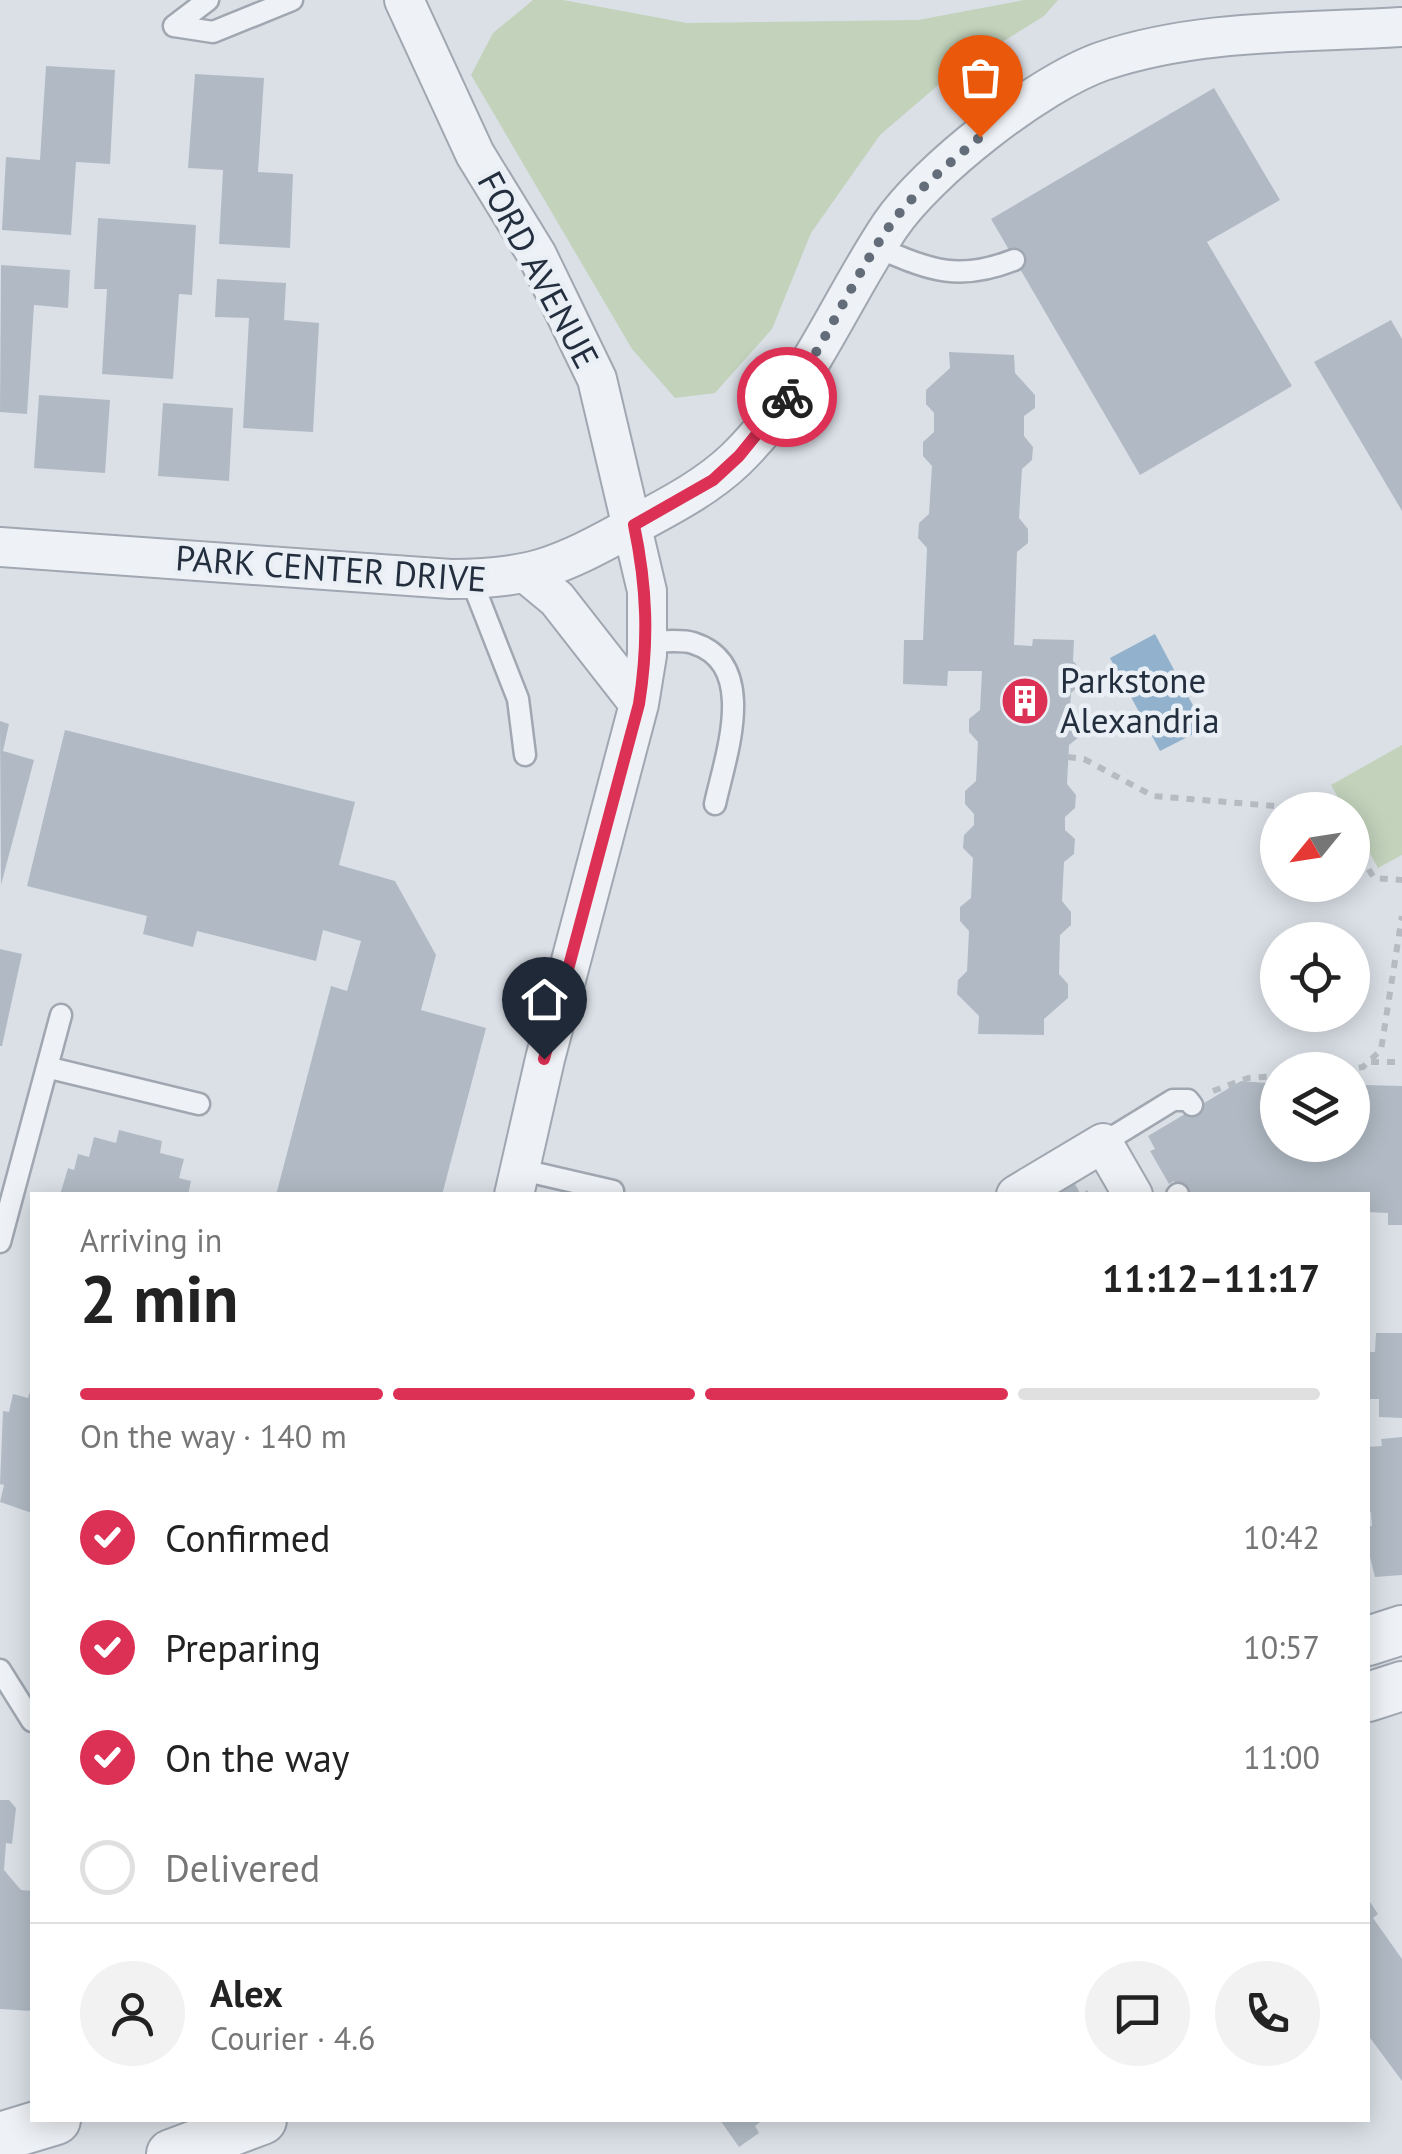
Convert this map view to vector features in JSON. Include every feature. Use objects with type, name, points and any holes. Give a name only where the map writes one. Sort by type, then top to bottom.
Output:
[{"type":"street","name":"FORD AVENUE","points":[[404,0],[476,154],[537,255],[578,334],[596,379],[648,591],[639,704],[516,1182]]},
{"type":"street","name":"PARK CENTER DRIVE","points":[[0,548],[472,579],[528,575],[555,567],[713,480],[739,456],[821,350],[878,248],[923,186],[980,137],[1102,62],[1213,38],[1402,27]]},
{"type":"street","points":[[528,575],[557,599],[639,704]]},
{"type":"street","points":[[1021,1192],[1102,1142],[1131,1192]]},
{"type":"street","points":[[1370,1640],[1402,1630]]},
{"type":"street","points":[[1370,1696],[1402,1686]]},
{"type":"street","points":[[0,2137],[49,2122]]},
{"type":"street","points":[[171,2154],[257,2122]]},
{"type":"lane","points":[[208,0],[174,26],[212,32],[292,0]]},
{"type":"lane","points":[[878,248],[936,272],[984,272],[1014,260]]},
{"type":"lane","points":[[472,579],[518,699],[524,755]]},
{"type":"lane","points":[[646,642],[695,644],[722,666],[737,700],[715,804]]},
{"type":"lane","points":[[0,1242],[50,1068],[61,1015]]},
{"type":"lane","points":[[50,1068],[200,1104]]},
{"type":"lane","points":[[1102,1142],[1173,1100],[1190,1102]]},
{"type":"lane","points":[[516,1182],[614,1191]]},
{"type":"lane","points":[[0,1670],[8,1699],[30,1719]]},
{"type":"path","points":[[1068,757],[1084,759],[1152,796],[1260,805]]},
{"type":"path","points":[[1370,871],[1374,878],[1402,880]]},
{"type":"path","points":[[1371,1062],[1382,1050],[1402,916]]},
{"type":"path","points":[[1371,1062],[1402,1062]]},
{"type":"path","points":[[1190,1102],[1248,1078],[1260,1077]]},
{"type":"green space","points":[[533,0],[563,0],[687,23],[918,20],[1024,0],[1058,0],[1044,16],[951,74],[880,135],[811,233],[772,329],[715,393],[675,398],[632,349],[471,75],[493,33]]},
{"type":"green space","points":[[1402,745],[1402,855],[1378,868],[1370,854],[1370,792],[1335,792],[1331,785]]},
{"type":"water","points":[[1155,634],[1205,728],[1160,751],[1110,658]]},
{"type":"building","points":[[46,66],[115,70],[110,164],[76,162],[71,235],[2,230],[6,157],[40,160]]},
{"type":"building","points":[[195,74],[264,78],[258,172],[293,174],[290,248],[219,244],[223,170],[188,168]]},
{"type":"building","points":[[1214,88],[1280,200],[1207,242],[1292,386],[1140,475],[991,219]]},
{"type":"building","points":[[98,218],[196,225],[192,295],[179,294],[173,379],[102,374],[107,289],[94,289]]},
{"type":"building","points":[[1,265],[70,270],[68,308],[34,305],[27,414],[0,412]]},
{"type":"building","points":[[217,279],[286,283],[284,320],[319,323],[313,432],[243,428],[249,318],[215,317]]},
{"type":"building","points":[[1391,320],[1402,339],[1402,511],[1314,362]]},
{"type":"building","name":"Parkstone Alexandria","points":[[949,352],[1014,355],[1015,373],[1035,395],[1035,408],[1024,416],[1024,436],[1033,447],[1032,460],[1022,469],[1019,518],[1028,529],[1028,543],[1017,552],[1014,645],[1032,646],[1033,639],[1074,640],[1073,661],[1082,670],[1081,684],[1071,693],[1070,712],[1079,722],[1079,737],[1069,745],[1067,784],[1076,795],[1075,808],[1065,817],[1065,830],[1075,839],[1074,854],[1064,862],[1062,901],[1071,912],[1071,925],[1060,935],[1059,974],[1068,984],[1068,998],[1044,1019],[1044,1035],[978,1034],[979,1016],[957,994],[958,980],[967,971],[969,931],[960,921],[960,907],[971,898],[973,858],[963,848],[964,835],[974,825],[974,814],[965,804],[965,791],[976,781],[978,742],[969,732],[969,719],[980,710],[982,671],[948,671],[947,686],[903,684],[904,640],[923,640],[927,548],[918,538],[919,523],[929,514],[932,466],[923,456],[923,442],[934,432],[934,413],[926,404],[926,390],[950,368]]},
{"type":"building","points":[[39,395],[110,400],[105,473],[34,468]]},
{"type":"building","points":[[163,403],[233,408],[229,481],[158,476]]},
{"type":"building","points":[[0,721],[9,724],[3,751],[34,760],[1,885]]},
{"type":"building","points":[[65,730],[355,802],[339,865],[395,881],[436,955],[421,1010],[486,1028],[443,1192],[277,1192],[331,986],[347,991],[361,941],[323,930],[316,961],[197,931],[193,947],[143,934],[147,916],[27,886]]},
{"type":"building","points":[[0,949],[22,954],[2,1046],[0,1046]]},
{"type":"building","points":[[1241,1081],[1260,1083],[1260,1162],[1370,1162],[1370,1085],[1402,1086],[1402,1225],[1388,1225],[1388,1213],[1370,1212],[1370,1192],[1181,1192],[1174,1181],[1169,1184],[1150,1151],[1155,1149],[1148,1136],[1202,1099],[1204,1103]]},
{"type":"building","points":[[119,1130],[162,1141],[160,1153],[184,1159],[179,1178],[191,1181],[189,1192],[61,1192],[68,1168],[74,1170],[78,1154],[89,1157],[94,1137],[116,1143]]},
{"type":"building","points":[[1074,1182],[1079,1192],[1057,1192]]},
{"type":"building","points":[[1376,1333],[1402,1333],[1402,1418],[1379,1417],[1379,1399],[1370,1399],[1370,1352],[1375,1352]]},
{"type":"building","points":[[30,1392],[30,1512],[0,1502],[4,1485],[0,1484],[3,1411],[9,1412],[13,1394],[28,1398]]},
{"type":"building","points":[[1402,1437],[1402,1575],[1375,1577],[1370,1557],[1370,1447],[1382,1446],[1381,1439]]},
{"type":"building","points":[[0,1800],[9,1800],[16,1808],[12,1844],[6,1843],[4,1870],[21,1890],[30,1891],[30,2011],[0,2009]]},
{"type":"building","points":[[1370,1902],[1378,1914],[1373,1918],[1402,1959],[1402,2081],[1370,2038]]},
{"type":"building","points":[[721,2122],[760,2122],[755,2126],[759,2133],[739,2147]]},
{"type":"way so far","points":[[787,397],[821,350],[891,225],[923,186],[980,137]]},
{"type":"place","name":"Parkstone Alexandria","points":[[1025,701]]},
{"type":"route","points":[[544,1059],[580,938],[639,704],[647,655],[648,591],[634,525],[713,480],[739,456],[787,397]]}]
